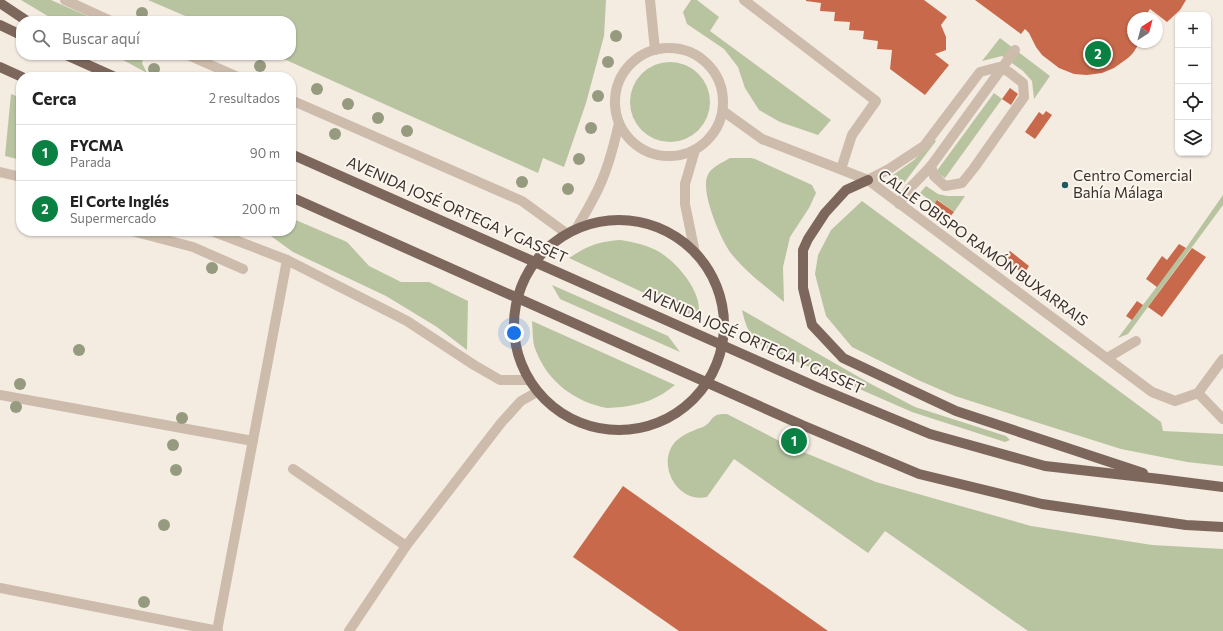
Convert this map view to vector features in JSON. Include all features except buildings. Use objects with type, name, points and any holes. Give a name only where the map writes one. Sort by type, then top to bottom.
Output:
[{"type":"main road","points":[[0,3],[20,16]]},
{"type":"main road","points":[[0,25],[16,33]]},
{"type":"main road","points":[[77,60],[104,72]]},
{"type":"main road","points":[[83,60],[95,68]]},
{"type":"main road","points":[[0,67],[16,74]]},
{"type":"main road","name":"AVENIDA JOSÉ ORTEGA Y GASSET","points":[[296,156],[819,388],[930,434],[1044,466],[1160,478],[1223,487]]},
{"type":"main road","points":[[868,180],[846,190],[826,213],[808,239],[803,250],[803,288],[812,325],[843,358],[956,411],[1160,478]]},
{"type":"main road","points":[[296,199],[802,425],[919,474],[1042,504],[1186,525],[1223,527]]},
{"type":"main road","points":[[633,221],[666,232],[695,253],[712,276],[720,298],[724,322],[722,344],[716,364],[707,383],[692,401],[678,413],[654,424],[625,430],[594,427],[564,415],[537,392],[528,380],[516,351],[514,329],[517,298],[525,278],[535,261],[546,248],[566,233],[576,229],[598,222],[633,221]]},
{"type":"street","points":[[65,0],[100,16]]},
{"type":"street","points":[[650,0],[655,50]]},
{"type":"street","points":[[744,0],[876,101],[852,135],[840,170]]},
{"type":"street","points":[[661,47],[677,48],[694,53],[708,63],[718,77],[723,93],[723,110],[714,134],[695,150],[679,156],[662,156],[644,150],[629,139],[619,123],[615,110],[615,96],[618,82],[625,70],[635,60],[647,52],[661,47]]},
{"type":"street","points":[[899,204],[910,188],[931,166],[1015,50]]},
{"type":"street","points":[[199,60],[227,72]]},
{"type":"street","points":[[868,180],[889,169],[924,146],[980,72],[1000,67],[1023,83],[1024,97],[962,183],[945,186],[934,176],[931,166]]},
{"type":"street","name":"AVENIDA JOSÉ ORTEGA Y GASSET","points":[[296,102],[522,201],[566,233]]},
{"type":"street","name":"CALLE OBISPO RAMÓN BUXARRAIS","points":[[723,110],[762,139],[868,180],[1152,392],[1174,401],[1198,393]]},
{"type":"street","points":[[576,229],[594,198],[604,175],[619,123]]},
{"type":"street","points":[[695,150],[685,184],[685,204],[695,253]]},
{"type":"street","points":[[0,172],[16,176]]},
{"type":"street","points":[[151,236],[193,247],[243,269]]},
{"type":"street","points":[[225,236],[287,260],[407,320],[474,365],[500,380],[528,380]]},
{"type":"street","points":[[0,588],[218,631],[287,260]]},
{"type":"street","points":[[1107,358],[1136,341]]},
{"type":"street","points":[[1223,359],[1198,393],[1223,419]]},
{"type":"street","points":[[349,631],[406,546],[501,423],[522,401],[537,392]]},
{"type":"street","points":[[0,395],[253,441]]},
{"type":"street","points":[[293,469],[406,546]]},
{"type":"green space","points":[[21,0],[51,0],[88,16],[48,16]]},
{"type":"green space","points":[[148,0],[606,0],[604,36],[586,103],[564,167],[543,158],[538,173],[286,60],[296,60],[296,16],[185,16]]},
{"type":"green space","points":[[691,0],[697,0],[719,17],[710,31],[831,120],[818,135],[780,122],[759,110],[745,88],[738,67],[724,49],[687,24],[683,12]]},
{"type":"green space","points":[[1000,38],[1050,76],[1034,99],[1032,81],[1023,71],[1002,56],[982,61]]},
{"type":"green space","points":[[123,60],[143,60],[142,63],[146,72]]},
{"type":"green space","points":[[670,62],[685,65],[698,74],[707,87],[710,102],[707,117],[698,130],[685,139],[670,142],[655,139],[642,130],[633,117],[630,102],[633,87],[642,74],[655,65]]},
{"type":"green space","points":[[994,93],[1002,99],[945,178],[936,172]]},
{"type":"green space","points":[[11,94],[16,96],[16,159],[5,156]]},
{"type":"green space","points":[[934,140],[936,141],[904,183],[893,175],[914,160]]},
{"type":"green space","points":[[730,158],[755,159],[812,185],[816,193],[809,208],[790,237],[783,267],[784,302],[751,275],[729,251],[714,218],[707,195],[707,177],[713,168]]},
{"type":"green space","points":[[926,186],[938,194],[947,196],[965,196],[954,212],[938,200],[935,204],[920,193]]},
{"type":"green space","points":[[1223,195],[1223,205],[1128,334],[1118,338],[1186,248]]},
{"type":"green space","points":[[862,201],[1161,422],[1163,431],[1223,434],[1223,466],[1187,462],[1121,449],[1045,425],[955,396],[918,380],[852,347],[826,316],[815,274],[818,255],[831,230]]},
{"type":"green space","points":[[296,220],[347,242],[369,266],[401,282],[429,282],[468,301],[467,350],[437,327],[386,296],[293,252],[271,236],[296,236]]},
{"type":"green space","points":[[620,240],[651,248],[661,253],[672,262],[688,280],[696,294],[700,319],[569,258],[593,245]]},
{"type":"green space","points":[[552,285],[668,336],[680,352],[560,299]]},
{"type":"green space","points":[[742,310],[871,384],[915,407],[1006,436],[1010,440],[1005,442],[912,412],[766,348],[752,336],[745,322]]},
{"type":"green space","points":[[532,321],[675,385],[656,397],[630,406],[607,408],[584,401],[574,396],[555,381],[541,362],[533,340]]},
{"type":"green space","points":[[727,414],[791,447],[876,482],[1031,526],[1152,545],[1223,549],[1223,631],[1028,631],[885,531],[868,553],[734,459],[707,497],[696,498],[687,494],[678,488],[672,480],[668,460],[670,450],[676,441],[682,436],[705,426],[716,415]]},
{"type":"place","name":"El Corte Inglés","points":[[1098,54]]},
{"type":"place","name":"Centro Comercial Bahía Málaga","points":[[1065,185]]},
{"type":"place","name":"FYCMA","points":[[794,441]]}]
